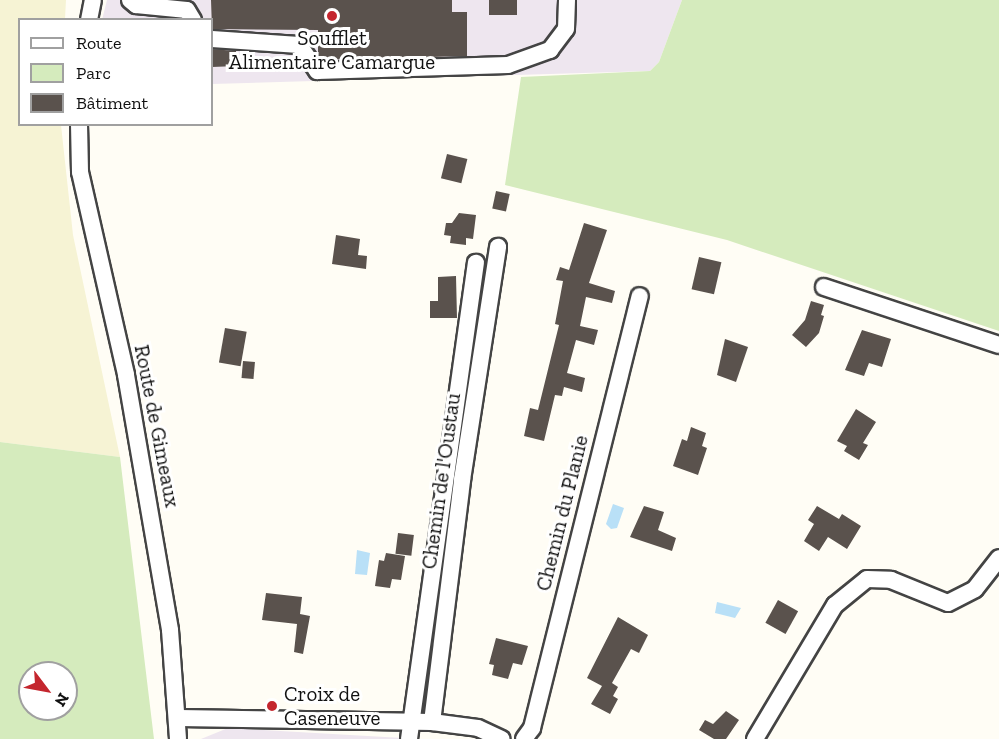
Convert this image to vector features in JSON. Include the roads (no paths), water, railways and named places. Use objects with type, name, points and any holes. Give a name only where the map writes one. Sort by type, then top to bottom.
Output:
[{"type":"street","points":[[89,18],[93,0]]},
{"type":"street","points":[[130,0],[136,5],[188,10],[191,18]]},
{"type":"street","points":[[213,39],[299,45],[317,71],[508,65],[550,50],[566,29],[567,0]]},
{"type":"street","name":"Route de Gimeaux","points":[[80,126],[80,172],[126,375],[170,630],[179,718],[178,739]]},
{"type":"street","name":"Chemin de l'Oustau","points":[[432,722],[462,480],[498,247]]},
{"type":"street","points":[[409,739],[409,722],[476,263]]},
{"type":"street","points":[[824,287],[999,345]]},
{"type":"street","name":"Chemin du Planie","points":[[524,739],[532,728],[640,296]]},
{"type":"street","points":[[755,739],[835,605],[867,579],[891,580],[948,603],[975,589],[999,558]]},
{"type":"street","points":[[179,718],[432,722],[478,728],[502,739]]},
{"type":"water","points":[[613,504],[624,508],[617,528],[611,529],[606,524]]},
{"type":"water","points":[[357,550],[370,553],[367,575],[355,574]]},
{"type":"water","points":[[717,602],[741,608],[735,618],[715,613]]},
{"type":"place","name":"Soufflet Alimentaire Camargue","points":[[332,16]]},
{"type":"place","name":"Croix de Caseneuve","points":[[272,706]]}]
